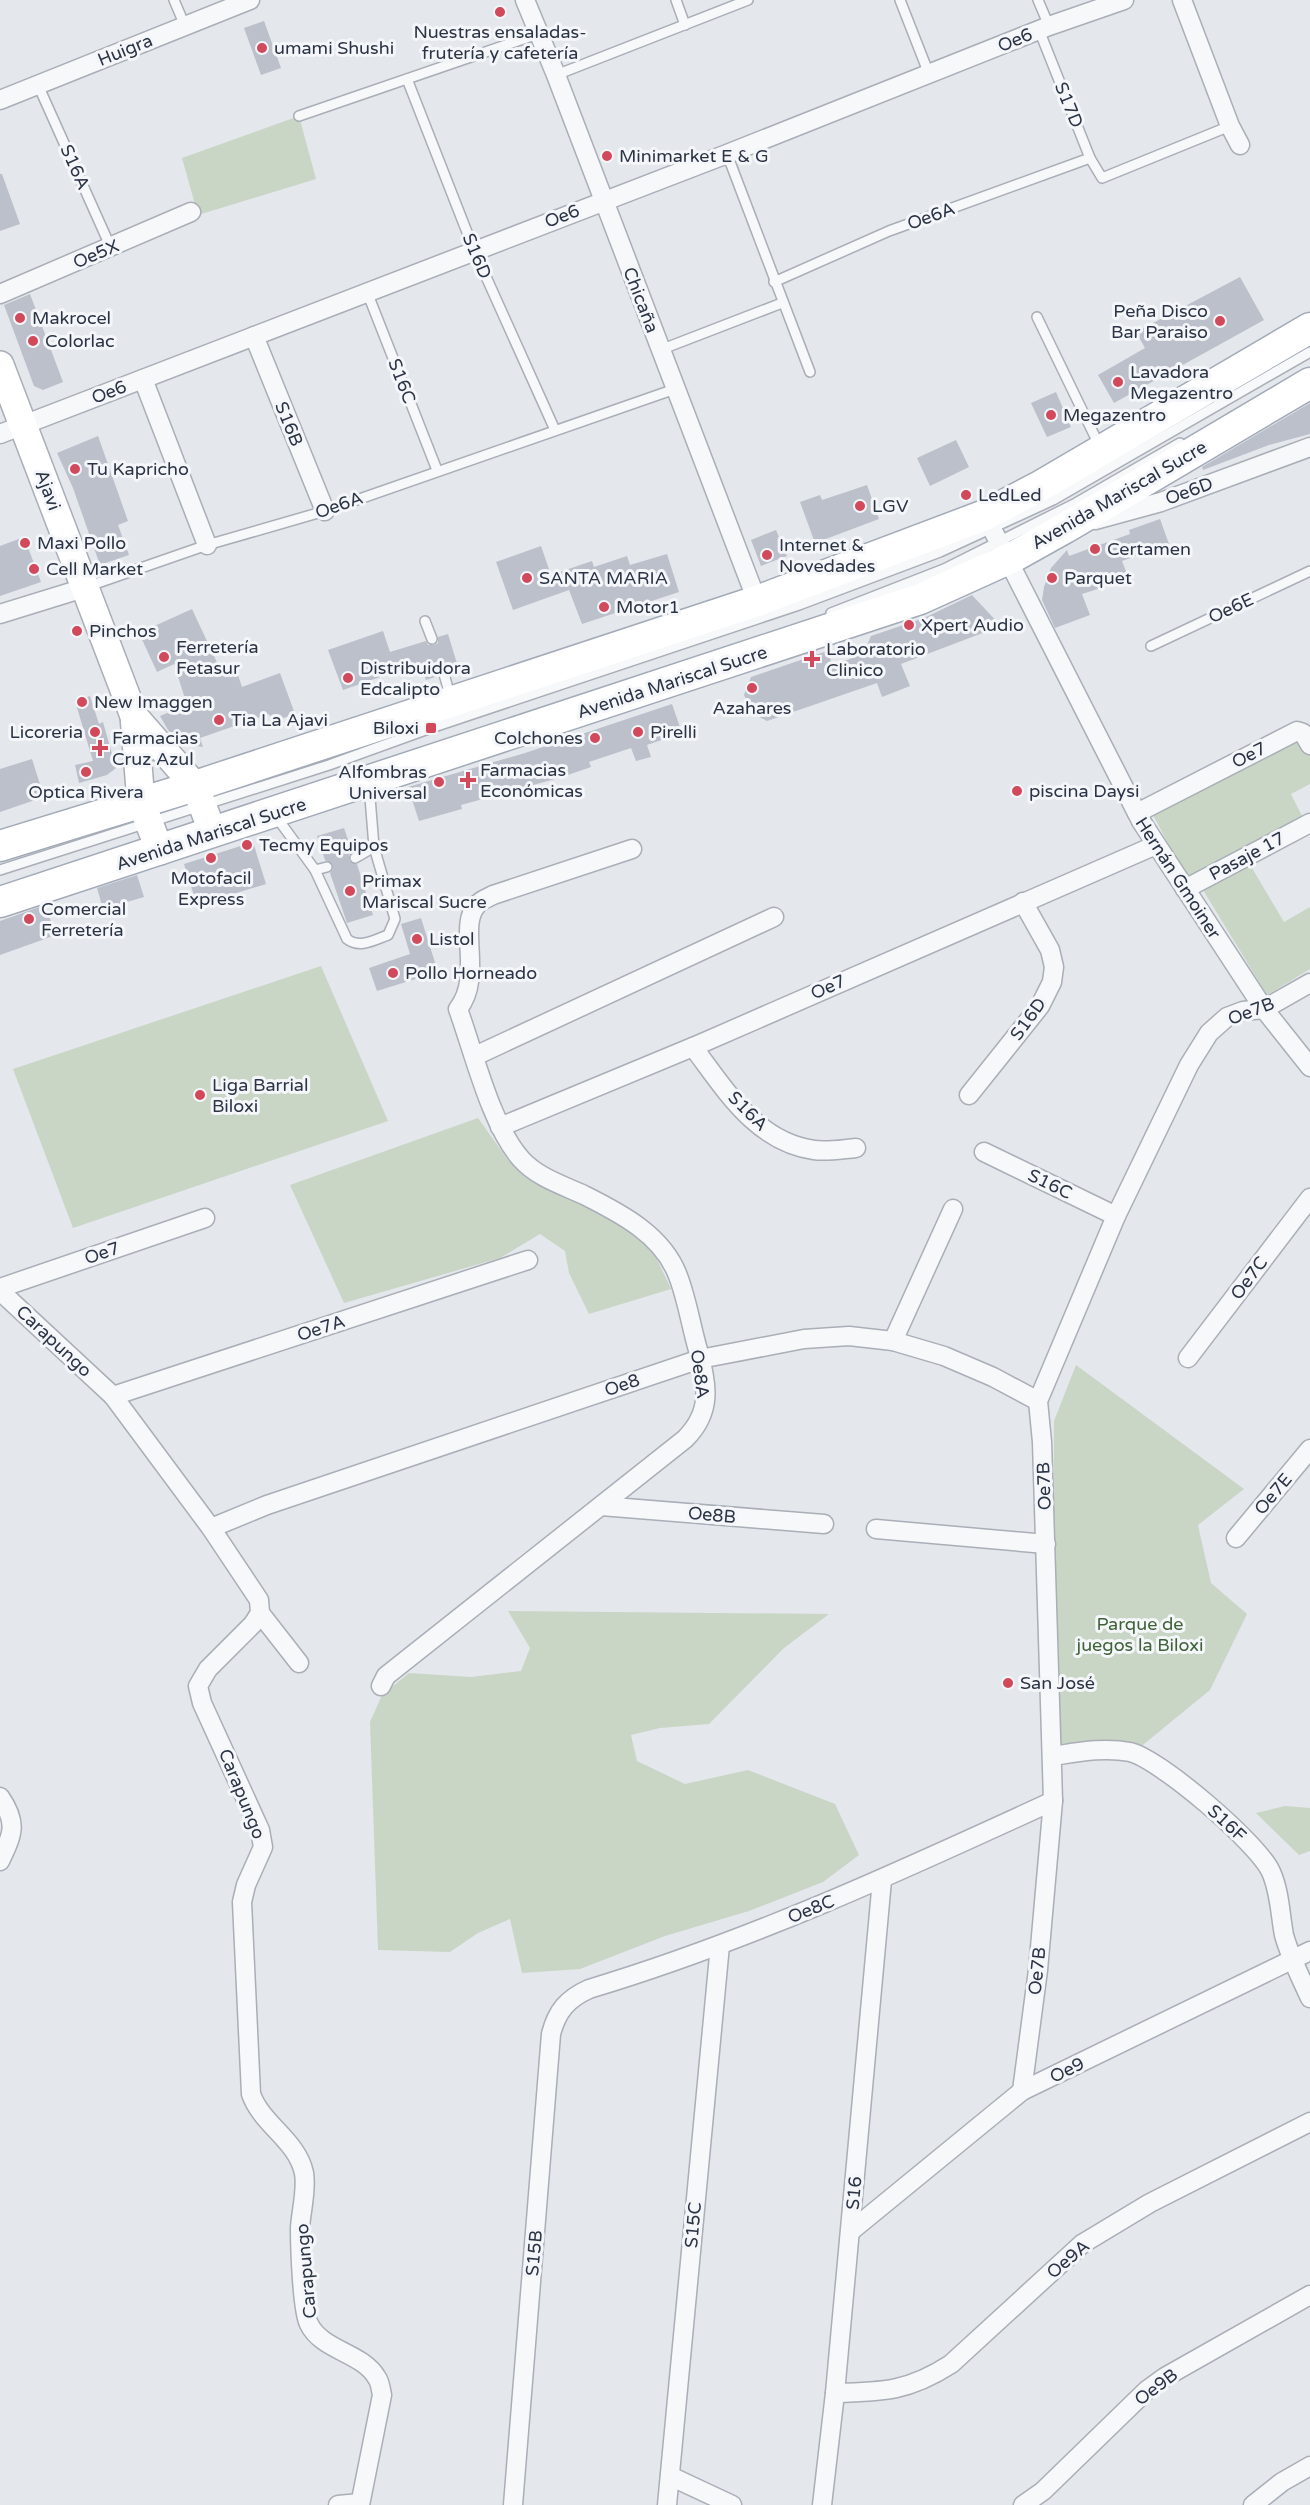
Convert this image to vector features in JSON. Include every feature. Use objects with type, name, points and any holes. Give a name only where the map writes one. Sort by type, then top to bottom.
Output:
[{"type":"main road","name":"Avenida Mariscal Sucre","points":[[0,846],[151,831],[206,814],[274,813],[920,599],[1101,450],[1310,328]]},
{"type":"main road","name":"Avenida Mariscal Sucre","points":[[0,902],[151,831],[206,814],[448,688],[757,600],[996,537],[1065,528],[1310,383]]},
{"type":"street","name":"Huigra","points":[[0,100],[250,0]]},
{"type":"street","name":"Chicaña","points":[[525,0],[556,75],[602,201],[757,600]]},
{"type":"street","name":"Oe6","points":[[12,429],[727,154],[1044,28],[1124,0]]},
{"type":"street","points":[[1182,0],[1230,126],[1240,145]]},
{"type":"street","name":"Oe5X","points":[[0,294],[191,212]]},
{"type":"street","name":"S16B","points":[[254,336],[325,511]]},
{"type":"street","name":"Ajavi","points":[[0,365],[12,429],[84,588],[134,716],[151,831]]},
{"type":"street","points":[[143,379],[207,545]]},
{"type":"street","name":"Oe6D","points":[[1065,528],[1161,502],[1310,447]]},
{"type":"street","name":"Hernán Gmoiner","points":[[996,537],[1137,813],[1264,1009],[1310,1067]]},
{"type":"street","name":"Oe6A","points":[[0,614],[84,588]]},
{"type":"street","name":"Ajavi","points":[[134,716],[206,814]]},
{"type":"street","name":"Oe7","points":[[1137,813],[1297,731],[1303,733],[1310,746]]},
{"type":"street","name":"Pasaje 17","points":[[1185,889],[1310,823]]},
{"type":"street","name":"Oe7","points":[[500,1127],[693,1047],[1156,845]]},
{"type":"street","name":"Oe8A","points":[[381,1686],[386,1676],[693,1431],[704,1413],[706,1401],[700,1359],[678,1275],[667,1253],[648,1234],[620,1213],[538,1173],[522,1160],[500,1127],[458,1009],[470,986],[470,922],[478,904],[494,895],[632,849]]},
{"type":"street","name":"S16D","points":[[969,1095],[1040,1006],[1052,982],[1054,968],[1050,950],[1023,902]]},
{"type":"street","points":[[475,1056],[774,916]]},
{"type":"street","name":"Oe7B","points":[[1022,2091],[1038,1970],[1053,1801],[1046,1544],[1038,1401],[1116,1216],[1189,1065],[1209,1033],[1227,1017],[1243,1011],[1264,1009],[1310,983]]},
{"type":"street","name":"S16A","points":[[693,1047],[742,1111],[764,1131],[790,1144],[815,1150],[856,1148]]},
{"type":"street","name":"S16C","points":[[984,1152],[1116,1216]]},
{"type":"street","name":"Oe7C","points":[[1188,1358],[1310,1198]]},
{"type":"street","points":[[893,1341],[953,1209]]},
{"type":"street","name":"Oe7","points":[[0,1289],[205,1218]]},
{"type":"street","name":"Oe7A","points":[[113,1396],[528,1260]]},
{"type":"street","name":"Carapungo","points":[[0,1289],[113,1396],[211,1528],[259,1600],[260,1613],[253,1624],[208,1669],[198,1686],[202,1702],[262,1838],[263,1847],[246,1885],[242,1902],[251,2094],[256,2109],[288,2142],[298,2157],[304,2175],[300,2230],[308,2324],[320,2338],[364,2364],[378,2378],[382,2395],[360,2504]]},
{"type":"street","name":"Oe8","points":[[211,1528],[267,1505],[700,1359],[804,1339],[849,1336],[893,1341],[944,1356],[993,1377],[1038,1401]]},
{"type":"street","name":"Oe7E","points":[[1236,1538],[1310,1449]]},
{"type":"street","name":"Oe8B","points":[[601,1506],[824,1524]]},
{"type":"street","points":[[876,1529],[1046,1544]]},
{"type":"street","points":[[260,1613],[299,1663]]},
{"type":"street","name":"S16F","points":[[1053,1756],[1106,1749],[1133,1753],[1167,1771],[1198,1796],[1258,1853],[1271,1872],[1285,1935],[1310,1998]]},
{"type":"street","points":[[0,1797],[10,1812],[13,1822],[1,1858]]},
{"type":"street","name":"Oe8C","points":[[564,2004],[589,1989],[720,1945],[882,1880],[1053,1801]]},
{"type":"street","name":"S16","points":[[822,2505],[836,2393],[882,1880]]},
{"type":"street","name":"S15C","points":[[667,2505],[720,1945]]},
{"type":"street","name":"Oe9","points":[[851,2231],[1022,2091],[1310,1951]]},
{"type":"street","name":"S15B","points":[[513,2505],[551,2034],[555,2019],[564,2004]]},
{"type":"street","name":"Oe9A","points":[[836,2393],[901,2389],[927,2379],[951,2364],[1082,2244],[1150,2203],[1310,2122]]},
{"type":"street","name":"Oe9B","points":[[1023,2505],[1043,2491],[1147,2390],[1165,2377],[1310,2295]]},
{"type":"street","points":[[1252,2505],[1282,2482],[1310,2466]]},
{"type":"street","points":[[670,2476],[732,2505]]},
{"type":"street","points":[[338,2505],[360,2504]]},
{"type":"lane","points":[[174,0],[185,26]]},
{"type":"lane","points":[[676,0],[685,25]]},
{"type":"lane","points":[[556,75],[748,0]]},
{"type":"lane","points":[[900,0],[929,74]]},
{"type":"lane","name":"S17D","points":[[1038,0],[1044,28],[1090,158],[1102,178],[1230,126]]},
{"type":"lane","points":[[299,116],[538,34]]},
{"type":"lane","name":"S16D","points":[[407,79],[474,250],[555,430]]},
{"type":"lane","name":"S16A","points":[[38,85],[111,248]]},
{"type":"lane","points":[[727,154],[810,372]]},
{"type":"lane","name":"Oe6A","points":[[774,282],[889,231],[1090,158]]},
{"type":"lane","name":"S16C","points":[[368,292],[437,470]]},
{"type":"lane","points":[[660,350],[782,303]]},
{"type":"lane","points":[[1037,317],[1101,450]]},
{"type":"lane","points":[[820,618],[944,569],[1053,500],[1310,352]]},
{"type":"lane","name":"Oe6A","points":[[84,588],[207,545],[325,511],[437,470],[675,389]]},
{"type":"lane","points":[[206,814],[799,605],[940,552],[996,537],[1076,503],[1185,440]]},
{"type":"lane","name":"Oe6E","points":[[1151,646],[1310,571]]},
{"type":"lane","points":[[425,621],[432,639]]},
{"type":"lane","points":[[274,813],[315,870],[347,939],[353,943],[364,944],[388,935],[395,919],[374,847],[369,782]]},
{"type":"lane","points":[[0,870],[151,831]]},
{"type":"lane","points":[[355,858],[374,847]]},
{"type":"lane","points":[[315,870],[327,867]]},
{"type":"green space","points":[[299,116],[316,179],[198,215],[182,158]]},
{"type":"green space","points":[[1300,734],[1310,752],[1310,784],[1291,794],[1303,818],[1187,879],[1152,813]]},
{"type":"green space","points":[[1249,863],[1284,922],[1310,907],[1310,969],[1267,995],[1203,890]]},
{"type":"green space","name":"Liga Barrial Biloxi","points":[[321,966],[388,1121],[73,1228],[13,1069]]},
{"type":"green space","points":[[478,1118],[508,1160],[526,1176],[597,1210],[628,1230],[654,1253],[671,1289],[589,1314],[569,1273],[565,1251],[540,1234],[500,1258],[344,1303],[290,1185]]},
{"type":"green space","name":"Parque de juegos la Biloxi","points":[[1076,1365],[1244,1489],[1198,1525],[1211,1583],[1247,1614],[1210,1690],[1133,1753],[1053,1756],[1054,1421]]},
{"type":"green space","points":[[508,1611],[829,1614],[784,1648],[709,1724],[660,1728],[631,1735],[637,1761],[685,1784],[748,1770],[835,1804],[859,1855],[823,1882],[749,1911],[665,1936],[580,1969],[522,1973],[510,1919],[478,1933],[450,1952],[378,1950],[370,1722],[382,1695],[409,1673],[471,1677],[521,1671],[530,1648]]},
{"type":"green space","points":[[1285,1806],[1310,1808],[1310,1851],[1299,1855],[1256,1813]]},
{"type":"building","name":"umami Shushi","points":[[264,21],[281,68],[261,75],[244,28]]},
{"type":"building","points":[[0,174],[2,174],[20,224],[0,231]]},
{"type":"building","points":[[1240,277],[1264,320],[1114,403],[1098,375],[1145,348],[1136,332]]},
{"type":"building","points":[[30,294],[63,382],[43,390],[34,386],[4,305]]},
{"type":"building","name":"Megazentro","points":[[1056,392],[1071,427],[1047,437],[1031,403]]},
{"type":"building","points":[[1310,403],[1310,434],[1269,445],[1203,470],[1202,467]]},
{"type":"building","points":[[98,436],[128,521],[118,525],[129,555],[100,565],[73,488],[57,453]]},
{"type":"building","points":[[956,440],[969,467],[930,486],[917,458]]},
{"type":"building","points":[[867,485],[879,519],[815,543],[800,502],[820,495],[822,500]]},
{"type":"building","points":[[1160,519],[1169,544],[1122,561],[1129,579],[1082,594],[1090,615],[1055,628],[1042,600],[1044,587],[1051,568],[1067,550],[1069,556],[1130,534],[1129,530]]},
{"type":"building","points":[[776,530],[787,556],[761,566],[751,540]]},
{"type":"building","points":[[24,537],[41,582],[0,596],[0,546]]},
{"type":"building","points":[[541,546],[551,575],[592,561],[594,567],[627,556],[630,565],[667,554],[679,592],[582,624],[569,590],[513,610],[496,562]]},
{"type":"building","points":[[972,595],[1001,626],[901,664],[910,686],[882,697],[877,683],[767,721],[752,713],[744,695],[751,677],[827,651],[833,666],[859,655],[862,657],[871,636],[924,618]]},
{"type":"building","points":[[192,609],[221,671],[235,666],[242,687],[280,673],[295,714],[272,722],[269,714],[200,738],[203,747],[188,745],[168,730],[160,716],[187,705],[174,664],[157,672],[139,633]]},
{"type":"building","points":[[383,631],[390,652],[426,641],[428,645],[434,645],[438,643],[438,637],[448,634],[459,670],[451,672],[442,668],[438,676],[426,680],[420,663],[343,690],[328,650]]},
{"type":"building","points":[[90,696],[99,724],[103,722],[116,768],[107,775],[79,783],[75,765],[93,761],[75,701]]},
{"type":"building","points":[[672,704],[682,733],[647,745],[651,757],[636,761],[631,748],[589,762],[591,767],[562,777],[461,805],[462,809],[419,821],[408,787],[525,753]]},
{"type":"building","points":[[32,759],[44,797],[0,812],[0,769]]},
{"type":"building","name":"Primax Mariscal Sucre","points":[[344,828],[352,852],[349,855],[349,861],[357,864],[373,915],[347,923],[330,873],[333,865],[325,860],[317,836]]},
{"type":"building","points":[[253,842],[266,884],[197,905],[184,864]]},
{"type":"building","points":[[137,875],[144,897],[103,909],[97,888]]},
{"type":"building","points":[[45,905],[56,935],[0,955],[0,921]]},
{"type":"building","points":[[421,918],[438,972],[377,991],[369,968],[410,954],[401,924]]},
{"type":"place","name":"Nuestras ensaladas- frutería y cafetería","points":[[500,12]]},
{"type":"place","name":"umami Shushi","points":[[262,48]]},
{"type":"place","name":"Minimarket E & G","points":[[607,156]]},
{"type":"place","name":"Makrocel","points":[[20,318]]},
{"type":"place","name":"Peña Disco Bar Paraiso","points":[[1220,321]]},
{"type":"place","name":"Colorlac","points":[[33,341]]},
{"type":"place","name":"Lavadora Megazentro","points":[[1118,382]]},
{"type":"place","name":"Megazentro","points":[[1051,415]]},
{"type":"place","name":"Tu Kapricho","points":[[75,469]]},
{"type":"place","name":"LedLed","points":[[966,495]]},
{"type":"place","name":"LGV","points":[[860,506]]},
{"type":"place","name":"Maxi Pollo","points":[[25,543]]},
{"type":"place","name":"Certamen","points":[[1095,549]]},
{"type":"place","name":"Internet & Novedades","points":[[767,555]]},
{"type":"place","name":"Cell Market","points":[[34,569]]},
{"type":"place","name":"SANTA MARIA","points":[[527,578]]},
{"type":"place","name":"Parquet","points":[[1052,578]]},
{"type":"place","name":"Motor1","points":[[604,607]]},
{"type":"place","name":"Xpert Audio","points":[[909,625]]},
{"type":"place","name":"Pinchos","points":[[77,631]]},
{"type":"place","name":"Ferretería Fetasur","points":[[164,657]]},
{"type":"place","name":"Laboratorio Clinico","points":[[812,659]]},
{"type":"place","name":"Distribuidora Edcalipto","points":[[348,678]]},
{"type":"place","name":"Azahares","points":[[752,688]]},
{"type":"place","name":"New Imaggen","points":[[82,702]]},
{"type":"place","name":"Tia La Ajavi","points":[[219,720]]},
{"type":"place","name":"Biloxi","points":[[431,728]]},
{"type":"place","name":"Licoreria","points":[[95,732]]},
{"type":"place","name":"Pirelli","points":[[638,732]]},
{"type":"place","name":"Colchones","points":[[595,738]]},
{"type":"place","name":"Farmacias Cruz Azul","points":[[100,748]]},
{"type":"place","name":"Optica Rivera","points":[[86,772]]},
{"type":"place","name":"Farmacias Económicas","points":[[468,780]]},
{"type":"place","name":"Alfombras Universal","points":[[439,782]]},
{"type":"place","name":"piscina Daysi","points":[[1017,791]]},
{"type":"place","name":"Tecmy Equipos","points":[[247,845]]},
{"type":"place","name":"Motofacil Express","points":[[211,858]]},
{"type":"place","name":"Primax Mariscal Sucre","points":[[350,891]]},
{"type":"place","name":"Comercial Ferretería","points":[[29,919]]},
{"type":"place","name":"Listol","points":[[417,939]]},
{"type":"place","name":"Pollo Horneado","points":[[393,973]]},
{"type":"place","name":"Liga Barrial Biloxi","points":[[200,1095]]},
{"type":"place","name":"San José","points":[[1008,1683]]}]
